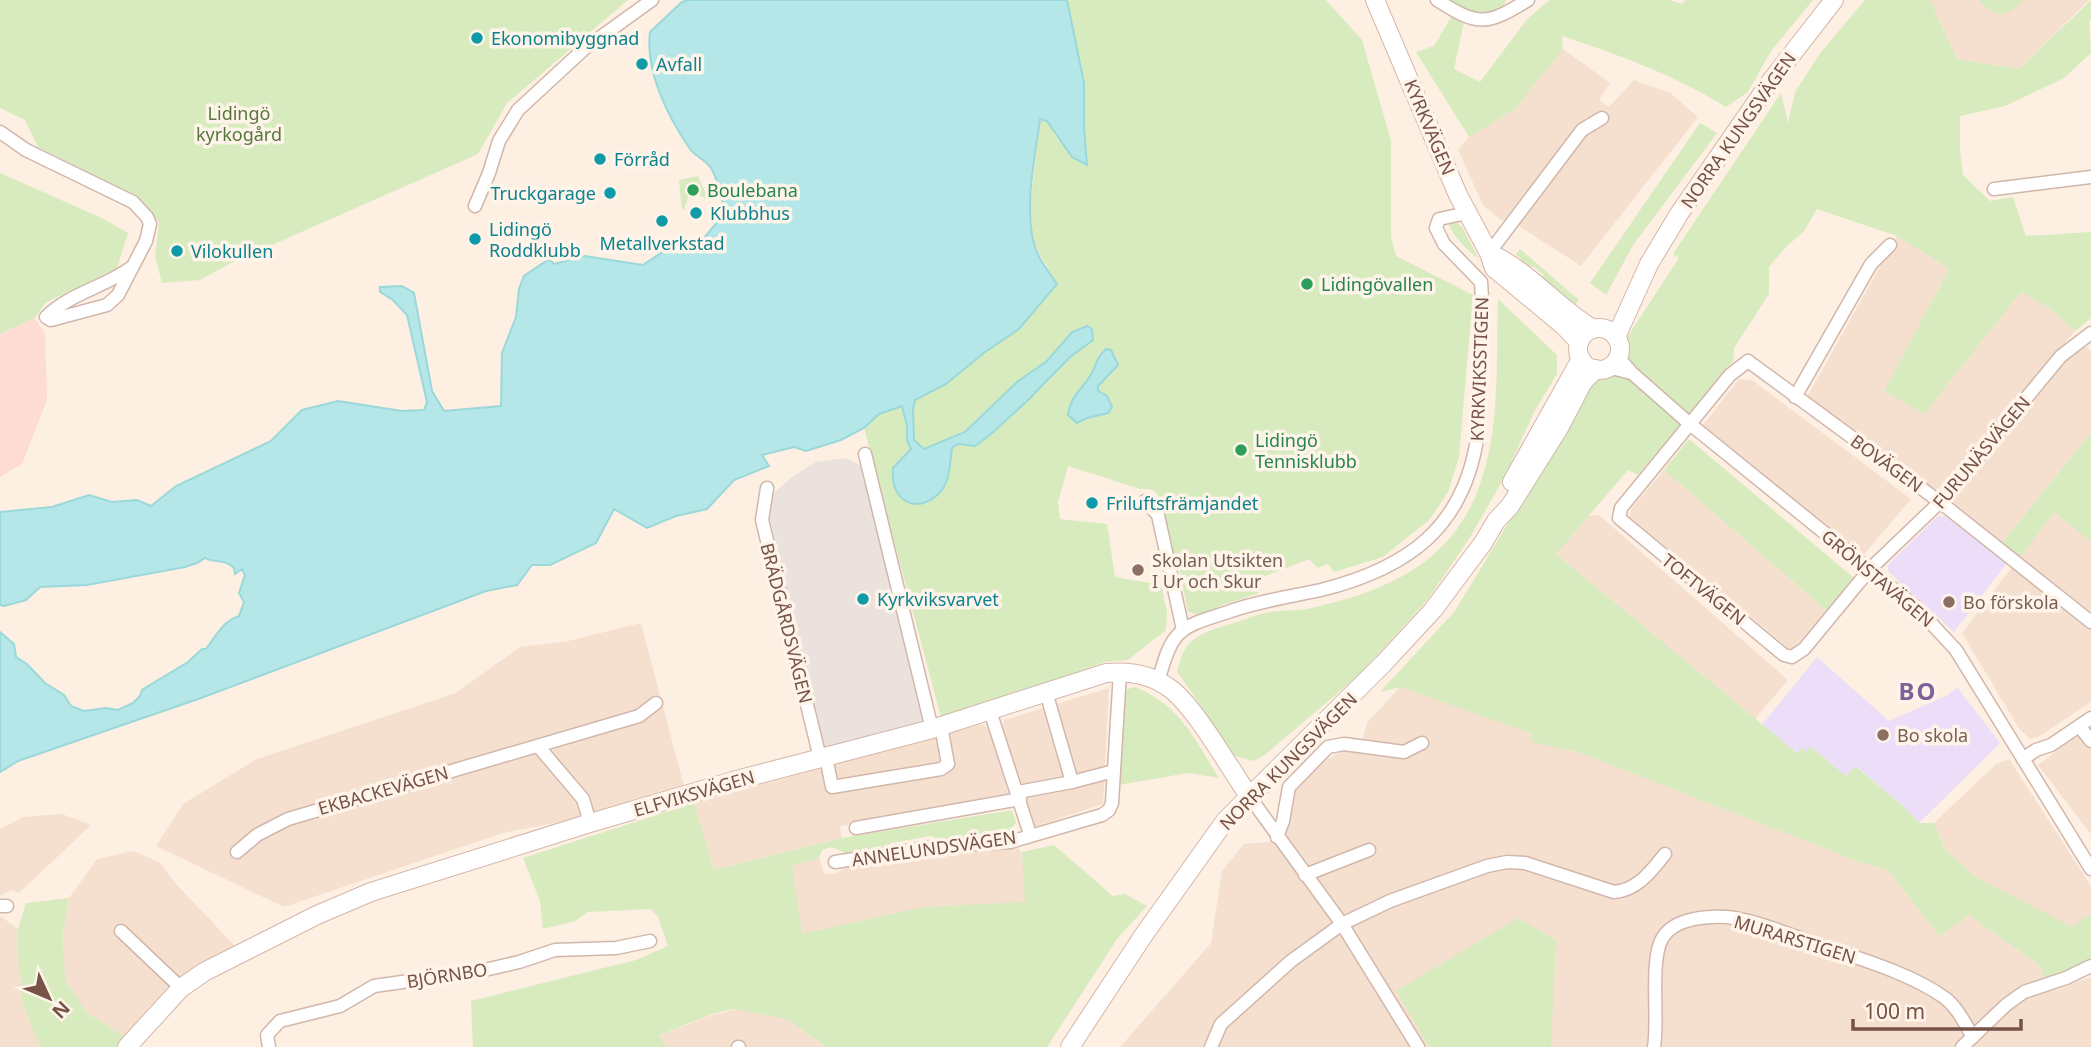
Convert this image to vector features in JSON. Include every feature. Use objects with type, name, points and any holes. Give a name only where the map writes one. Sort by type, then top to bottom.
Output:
[{"type":"street","points":[[475,206],[499,141],[518,110],[584,49],[652,0]]},
{"type":"street","name":"KYRKVÄGEN","points":[[1375,0],[1467,213],[1489,253],[1494,268],[1564,326],[1580,351]]},
{"type":"street","points":[[1437,0],[1469,18],[1489,21],[1501,17],[1515,4],[1528,0]]},
{"type":"street","name":"NORRA KUNGSVÄGEN","points":[[1595,328],[1614,311],[1649,264],[1679,214],[1771,80],[1834,0]]},
{"type":"street","points":[[1489,253],[1582,131],[1602,118]]},
{"type":"street","points":[[0,132],[26,150],[133,202],[150,224],[146,242],[118,295],[107,305],[51,320],[46,317],[57,306],[115,279],[132,267]]},
{"type":"street","points":[[1994,189],[2091,177]]},
{"type":"street","name":"KYRKVIKSSTIGEN","points":[[1183,630],[1243,606],[1320,590],[1385,568],[1410,554],[1431,536],[1449,515],[1464,491],[1475,454],[1482,297],[1481,282],[1444,244],[1436,228],[1439,219],[1467,213]]},
{"type":"street","points":[[1795,397],[1871,264],[1890,245]]},
{"type":"street","name":"KYRKVÄGEN","points":[[1489,253],[1503,259],[1573,317],[1595,328]]},
{"type":"street","name":"NORRA KUNGSVÄGEN","points":[[1616,337],[1649,264]]},
{"type":"street","points":[[1604,328],[1616,337],[1619,344],[1607,364],[1585,365],[1580,351],[1586,332],[1604,328]]},
{"type":"street","name":"FURUNÄSVÄGEN","points":[[1870,569],[1940,502],[2061,356],[2091,333]]},
{"type":"street","name":"NORRA KUNGSVÄGEN","points":[[1496,521],[1502,501],[1580,351]]},
{"type":"street","name":"BOVÄGEN","points":[[1690,424],[1730,375],[1748,361],[1940,502],[2091,622]]},
{"type":"street","name":"NORRA KUNGSVÄGEN","points":[[1070,1047],[1179,883],[1226,821],[1409,638],[1510,506],[1559,428],[1583,382],[1607,364]]},
{"type":"street","name":"GRÖNSTAVÄGEN","points":[[1607,364],[1632,373],[1690,424],[1916,607],[1951,644],[2091,869]]},
{"type":"street","name":"TOFTVÄGEN","points":[[1690,424],[1621,508],[1619,518],[1784,655],[1792,657],[1804,649],[1870,569]]},
{"type":"street","points":[[865,454],[937,727]]},
{"type":"street","name":"BRÄDGÅRDSVÄGEN","points":[[767,488],[762,520],[832,787],[942,769],[948,764],[937,727]]},
{"type":"street","points":[[1145,501],[1158,515],[1183,630],[1173,640],[1158,681]]},
{"type":"street","points":[[1030,834],[1102,815],[1109,810],[1112,803],[1120,672]]},
{"type":"street","name":"ELFVIKSVÄGEN","points":[[127,1047],[181,988],[204,972],[333,907],[371,892],[590,822],[937,727],[1106,673],[1145,676],[1170,687],[1184,702],[1249,796]]},
{"type":"street","points":[[1046,692],[1072,782]]},
{"type":"street","name":"EKBACKEVÄGEN","points":[[237,852],[257,835],[298,815],[639,716],[656,702]]},
{"type":"street","name":"ANNELUNDSVÄGEN","points":[[835,862],[938,845],[1010,842],[1030,834],[990,711]]},
{"type":"street","points":[[2023,759],[2091,718]]},
{"type":"street","points":[[2080,727],[2091,741]]},
{"type":"street","points":[[1277,836],[1283,821],[1289,787],[1328,747],[1344,744],[1404,751],[1422,743]]},
{"type":"street","points":[[538,746],[583,799],[590,822]]},
{"type":"street","points":[[856,828],[1019,796],[1114,771]]},
{"type":"street","points":[[1249,796],[1342,924],[1418,1047]]},
{"type":"street","points":[[1305,875],[1369,850]]},
{"type":"street","points":[[1210,1047],[1221,1024],[1311,945],[1342,924],[1390,901],[1487,866],[1507,862],[1525,863],[1614,892],[1628,891],[1646,877],[1665,854]]},
{"type":"street","name":"MURARSTIGEN","points":[[1654,1047],[1658,948],[1664,935],[1682,922],[1711,918],[1745,921],[1777,931],[1877,965],[1922,985],[1956,1008],[1973,1037]]},
{"type":"street","points":[[121,931],[181,988]]},
{"type":"street","name":"BJÖRNBO","points":[[269,1047],[267,1035],[280,1020],[340,1006],[374,986],[480,971],[555,950],[616,948],[650,941]]},
{"type":"street","points":[[1962,1047],[2006,1005],[2024,992],[2066,978],[2091,966]]},
{"type":"shaded area","points":[[1930,0],[2089,0],[2019,69],[1957,59]]},
{"type":"shaded area","points":[[1563,49],[1610,83],[1599,100],[1609,107],[1634,80],[1670,93],[1698,117],[1581,266],[1519,226],[1501,220],[1483,205],[1458,150],[1469,137],[1515,109]]},
{"type":"shaded area","points":[[1897,236],[1949,269],[1884,391],[1924,414],[2021,292],[2051,309],[2075,331],[1944,488],[1931,490],[1806,399]]},
{"type":"shaded area","points":[[35,318],[45,334],[47,400],[22,464],[0,477],[0,334]]},
{"type":"shaded area","points":[[2084,345],[2091,351],[2091,433],[2001,544],[1947,504],[2065,362]]},
{"type":"shaded area","points":[[1739,379],[1752,380],[1911,499],[1862,557],[1702,426]]},
{"type":"shaded area","points":[[846,458],[873,472],[936,721],[824,749],[767,507],[771,496],[792,477],[816,462]]},
{"type":"shaded area","points":[[1664,470],[1827,611],[1792,651],[1630,517],[1631,509]]},
{"type":"shaded area","points":[[2054,512],[2091,542],[2091,702],[2038,737],[2030,739],[2020,730],[1962,633]]},
{"type":"shaded area","points":[[1599,515],[1788,680],[1755,719],[1556,554],[1587,516]]},
{"type":"shaded area","name":"Bo förskola","points":[[1942,516],[2006,564],[1954,632],[1888,569],[1888,565],[1937,517]]},
{"type":"shaded area","points":[[641,623],[685,790],[603,814],[503,833],[284,907],[156,846],[183,804],[257,759],[456,693],[520,647],[568,641]]},
{"type":"shaded area","name":"Bo skola","points":[[1817,657],[1889,721],[1948,695],[1957,687],[2000,743],[1919,823],[1856,766],[1846,776],[1811,747],[1806,752],[1798,753],[1760,727]]},
{"type":"shaded area","points":[[1401,686],[1533,734],[1532,742],[1581,753],[1862,863],[1888,870],[1939,936],[1969,915],[2039,965],[2045,981],[2056,990],[2091,977],[2091,1047],[1120,1047],[1211,943],[1222,871],[1244,844],[1269,842],[1288,829],[1291,794],[1320,764],[1343,750],[1359,752],[1367,723]]},
{"type":"shaded area","points":[[1109,688],[1103,804],[1031,828],[1002,731],[1004,720]]},
{"type":"shaded area","points":[[982,724],[989,729],[1009,795],[1005,800],[840,826],[842,838],[714,870],[694,803]]},
{"type":"shaded area","points":[[2091,725],[2091,834],[2038,765]]},
{"type":"shaded area","points":[[2009,759],[2091,886],[2091,914],[2072,928],[1976,877],[1945,850],[1934,823],[1996,764]]},
{"type":"shaded area","points":[[62,814],[91,825],[19,893],[12,890],[0,896],[0,829],[23,817]]},
{"type":"shaded area","points":[[1016,845],[1022,853],[1026,903],[802,934],[791,866],[819,858],[824,874],[834,874],[849,866],[957,847]]},
{"type":"shaded area","points":[[133,851],[159,862],[175,883],[236,947],[183,975],[128,1038],[88,1014],[65,980],[63,933],[69,898],[97,859]]},
{"type":"shaded area","points":[[0,916],[18,929],[23,1005],[40,1047],[0,1047]]},
{"type":"shaded area","points":[[737,1009],[787,1019],[826,1047],[666,1047],[661,1035],[712,1015]]},
{"type":"green space","name":"Lidingö kyrkogård","points":[[0,0],[628,0],[507,103],[478,154],[229,264],[200,280],[162,283],[155,256],[159,222],[136,195],[38,147],[25,120],[0,108]]},
{"type":"green space","points":[[1067,0],[1326,0],[1362,40],[1391,141],[1391,237],[1396,256],[1473,295],[1459,457],[1448,492],[1430,519],[1383,557],[1334,572],[1328,564],[1317,568],[1309,559],[1255,580],[1259,593],[1201,615],[1188,612],[1177,557],[1169,551],[1164,513],[1156,493],[1068,466],[1058,502],[1060,519],[1107,524],[1115,577],[1161,585],[1167,612],[1166,630],[1128,660],[1104,662],[942,721],[864,428],[879,414],[908,404],[946,384],[1019,329],[1057,284],[1033,242],[1030,208],[1040,119],[1047,121],[1058,140],[1087,164],[1084,83]]},
{"type":"green space","points":[[1448,0],[1506,0],[1503,7],[1487,13],[1475,13]]},
{"type":"green space","points":[[1550,0],[1669,0],[1682,4],[1685,0],[1813,0],[1771,51],[1748,92],[1726,107],[1667,75],[1562,36],[1563,49],[1515,109],[1469,137],[1416,52],[1434,46],[1452,16],[1464,22],[1454,69],[1480,82],[1528,18]]},
{"type":"green space","points":[[1865,0],[1930,0],[1957,59],[2019,69],[2091,0],[2091,53],[2064,78],[2005,106],[1960,116],[1960,151],[1963,175],[1990,201],[2013,197],[2026,236],[2091,232],[2091,318],[2075,331],[2051,309],[2021,292],[1924,414],[1884,391],[1949,269],[1897,236],[1817,209],[1804,231],[1769,267],[1769,294],[1734,348],[1733,361],[1638,475],[1628,470],[1556,554],[1797,753],[1802,748],[1806,752],[1810,746],[1846,776],[1855,766],[1919,823],[1934,823],[1945,850],[1976,877],[2072,927],[2091,914],[2091,958],[2045,981],[2039,965],[1969,915],[1939,936],[1888,870],[1862,863],[1581,753],[1531,742],[1532,734],[1401,687],[1380,692],[1455,611],[1591,386],[1603,374],[1611,372],[1624,351],[1624,342],[1679,258],[1673,254],[1781,93],[1788,123],[1795,92],[1821,52]]},
{"type":"green space","points":[[1978,0],[2024,0],[2001,14],[1991,11]]},
{"type":"green space","points":[[1700,123],[1717,133],[1633,245],[1606,295],[1590,283]]},
{"type":"green space","points":[[0,173],[104,219],[128,233],[117,268],[45,303],[35,318],[0,334]]},
{"type":"green space","points":[[698,176],[708,199],[690,192],[684,210],[679,180]]},
{"type":"green space","points":[[1454,221],[1462,227],[1479,259],[1454,234],[1448,223]]},
{"type":"green space","points":[[1520,249],[1579,300],[1575,305],[1542,278],[1544,275],[1533,266],[1529,268],[1516,254]]},
{"type":"green space","points":[[1498,299],[1557,355],[1557,374],[1535,410],[1504,478],[1469,539],[1428,599],[1360,674],[1266,754],[1254,761],[1235,756],[1177,671],[1185,648],[1203,634],[1256,615],[1307,609],[1386,584],[1431,557],[1449,538],[1465,516],[1478,490],[1491,444],[1496,396]]},
{"type":"green space","points":[[2091,433],[2091,542],[2054,512],[2019,559],[2001,544]]},
{"type":"green space","points":[[1689,439],[1855,579],[1827,611],[1664,470]]},
{"type":"green space","points":[[1135,687],[1164,703],[1175,713],[1219,778],[1188,773],[1119,785],[1125,692]]},
{"type":"green space","points":[[694,803],[714,870],[842,838],[1012,810],[1016,822],[1009,834],[942,839],[930,836],[891,843],[880,851],[850,855],[832,847],[822,850],[819,858],[792,866],[802,934],[924,907],[1025,902],[1022,852],[1054,845],[1113,896],[1125,894],[1147,906],[1117,939],[1047,1047],[826,1047],[787,1019],[732,1009],[660,1035],[666,1047],[473,1047],[471,1001],[636,960],[668,946],[658,917],[651,909],[588,912],[575,921],[543,929],[540,901],[523,858]]},
{"type":"green space","points":[[69,898],[63,933],[65,980],[88,1014],[128,1038],[119,1047],[40,1047],[23,1005],[18,929],[26,903]]},
{"type":"green space","points":[[1518,918],[1556,940],[1551,1047],[1429,1047],[1396,991]]},
{"type":"water","points":[[1067,0],[1084,83],[1087,165],[1072,157],[1047,121],[1040,119],[1030,195],[1035,246],[1057,284],[1019,329],[946,384],[915,400],[914,440],[924,449],[965,432],[1017,382],[1047,361],[1072,332],[1087,326],[1092,329],[1093,340],[1070,357],[991,434],[975,446],[958,444],[952,448],[944,487],[932,499],[923,503],[907,502],[900,497],[893,480],[893,468],[911,449],[902,406],[879,414],[864,428],[841,440],[806,451],[794,447],[762,455],[769,466],[734,480],[707,509],[676,516],[647,528],[614,509],[596,543],[550,565],[532,565],[517,585],[486,591],[201,698],[18,761],[0,772],[0,632],[14,644],[16,657],[27,664],[45,683],[64,695],[71,706],[84,711],[106,708],[118,710],[133,703],[142,690],[188,662],[202,649],[206,649],[224,625],[239,616],[244,602],[239,593],[245,575],[242,569],[235,574],[231,565],[205,558],[185,567],[87,585],[40,587],[26,600],[0,605],[0,512],[52,507],[89,495],[112,502],[137,500],[151,506],[176,486],[271,441],[302,410],[338,401],[402,411],[424,410],[427,402],[407,315],[393,300],[380,292],[380,287],[402,286],[414,293],[432,391],[444,411],[501,406],[502,353],[516,317],[519,289],[524,276],[549,259],[554,264],[585,256],[643,265],[667,249],[704,238],[723,215],[714,173],[709,165],[690,149],[674,123],[660,94],[651,63],[650,32],[682,2]]},
{"type":"water","points":[[1106,349],[1111,350],[1118,365],[1098,386],[1098,391],[1107,396],[1112,407],[1108,413],[1077,423],[1068,415],[1070,407]]},
{"type":"place","name":"Ekonomibyggnad","points":[[477,38]]},
{"type":"place","name":"Avfall","points":[[642,64]]},
{"type":"place","name":"Förråd","points":[[600,159]]},
{"type":"place","name":"Boulebana","points":[[693,190]]},
{"type":"place","name":"Truckgarage","points":[[610,193]]},
{"type":"place","name":"Klubbhus","points":[[696,213]]},
{"type":"place","name":"Metallverkstad","points":[[662,221]]},
{"type":"place","name":"Lidingö Roddklubb","points":[[475,239]]},
{"type":"place","name":"Vilokullen","points":[[177,251]]},
{"type":"place","name":"Lidingövallen","points":[[1307,284]]},
{"type":"place","name":"Lidingö Tennisklubb","points":[[1241,450]]},
{"type":"place","name":"Friluftsfrämjandet","points":[[1092,503]]},
{"type":"place","name":"Skolan Utsikten I Ur och Skur","points":[[1138,570]]},
{"type":"place","name":"Kyrkviksvarvet","points":[[863,599]]},
{"type":"place","name":"Bo förskola","points":[[1949,602]]},
{"type":"place","name":"Bo skola","points":[[1883,735]]},
{"type":"district","name":"BO","points":[[1918,690]]}]
